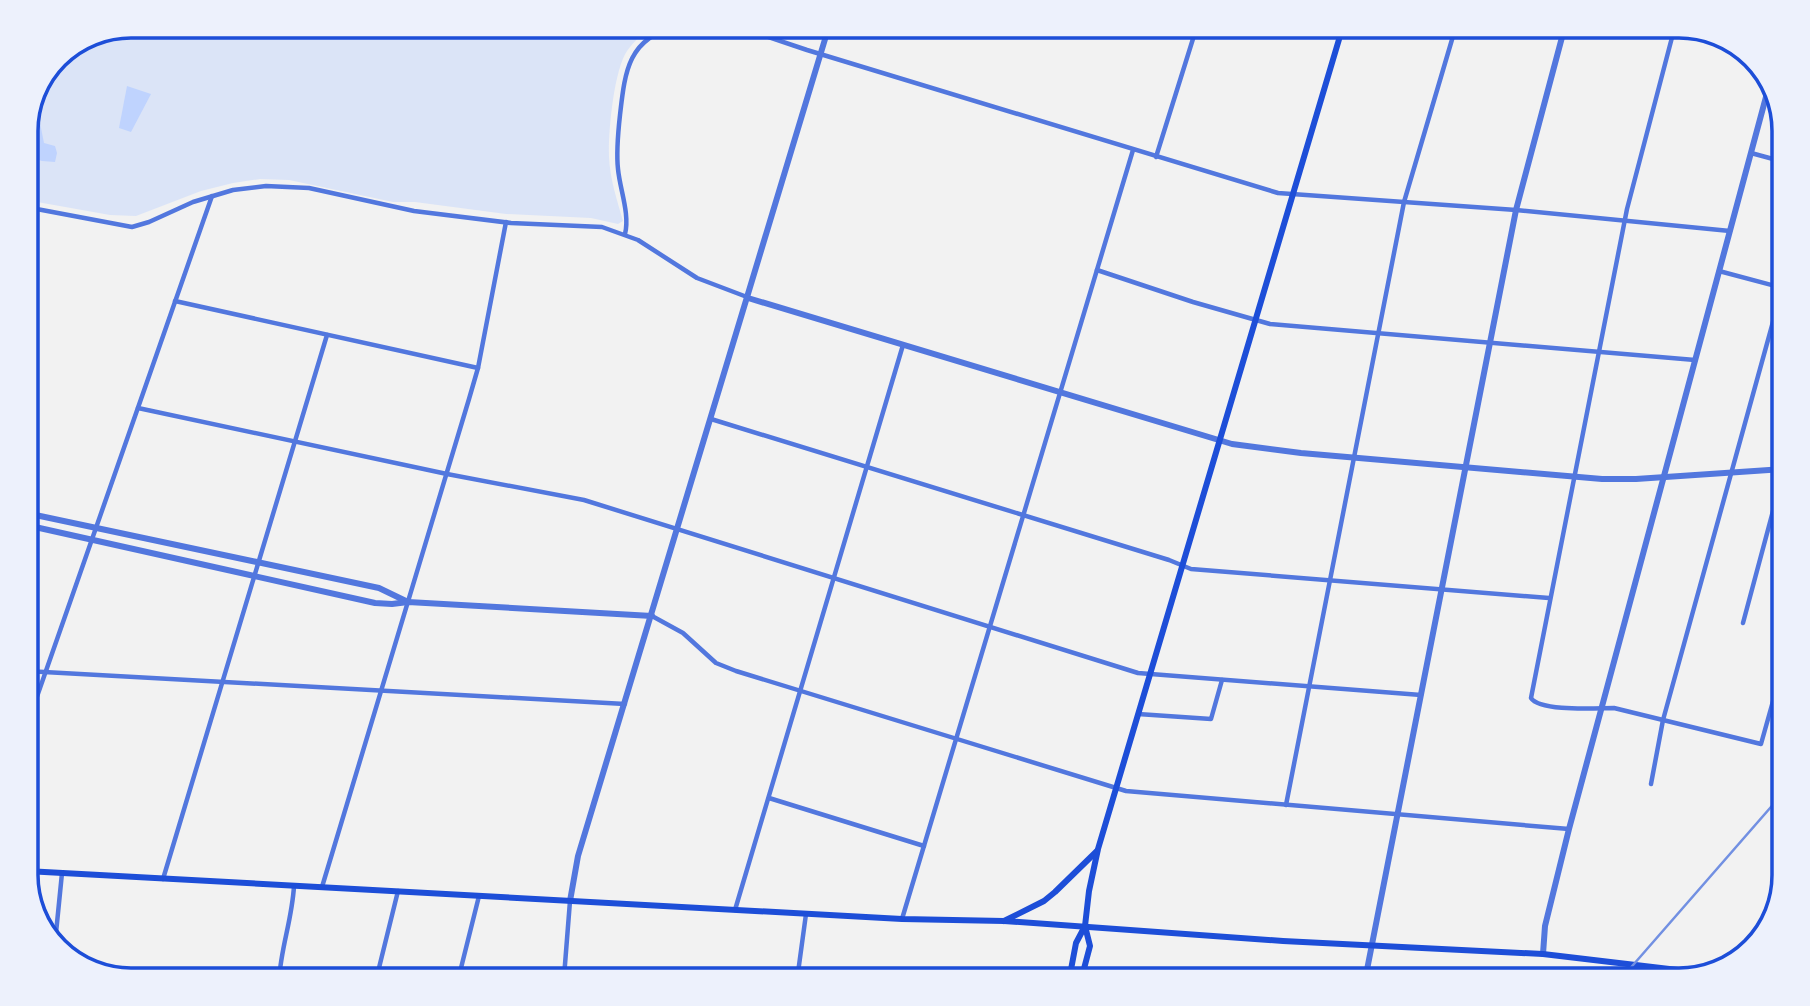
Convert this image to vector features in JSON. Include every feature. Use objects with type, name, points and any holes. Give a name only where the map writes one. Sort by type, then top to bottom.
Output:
[{"type":"main road","points":[[1084,968],[1090,946],[1085,926],[1091,876],[1098,849],[1339,38]]},
{"type":"main road","points":[[1004,921],[1044,901],[1098,849]]},
{"type":"main road","points":[[39,872],[902,919],[1004,921],[1371,946],[1543,954],[1658,968]]},
{"type":"main road","points":[[1071,968],[1076,943],[1085,926]]},
{"type":"street","points":[[625,234],[627,217],[620,192],[617,150],[625,76],[633,55],[649,38]]},
{"type":"street","points":[[772,38],[1278,193],[1625,219],[1730,231]]},
{"type":"street","points":[[567,968],[570,901],[578,856],[825,38]]},
{"type":"street","points":[[1156,157],[1193,38]]},
{"type":"street","points":[[1286,805],[1404,202],[1453,38]]},
{"type":"street","points":[[1366,968],[1516,210],[1562,38]]},
{"type":"street","points":[[1672,38],[1625,219],[1531,701],[1539,705],[1615,708],[1761,744],[1772,706]]},
{"type":"street","points":[[1543,954],[1545,926],[1569,829],[1765,100]]},
{"type":"street","points":[[902,919],[1133,150]]},
{"type":"street","points":[[1751,153],[1771,158]]},
{"type":"street","points":[[39,209],[132,227],[212,196],[242,188],[294,187],[414,211],[506,222],[586,226],[625,234],[697,278],[748,298],[1220,441],[1301,453],[1573,477],[1620,479],[1771,470]]},
{"type":"street","points":[[39,692],[212,196]]},
{"type":"street","points":[[322,887],[478,368],[506,222]]},
{"type":"street","points":[[1097,270],[1270,324],[1695,360]]},
{"type":"street","points":[[1719,271],[1771,283]]},
{"type":"street","points":[[175,301],[478,368]]},
{"type":"street","points":[[1651,784],[1663,720],[1771,328]]},
{"type":"street","points":[[163,878],[327,335]]},
{"type":"street","points":[[735,910],[903,345]]},
{"type":"street","points":[[138,408],[447,474],[566,495],[1149,675],[1422,695]]},
{"type":"street","points":[[711,419],[1196,569],[1549,598]]},
{"type":"street","points":[[39,516],[379,588],[408,602]]},
{"type":"street","points":[[1743,623],[1772,516]]},
{"type":"street","points":[[39,528],[375,603],[408,602],[652,616],[683,633],[716,663],[1116,788],[1169,796],[1569,829]]},
{"type":"street","points":[[39,672],[626,704]]},
{"type":"street","points":[[1138,714],[1211,719],[1222,680]]},
{"type":"street","points":[[769,798],[924,846]]},
{"type":"street","points":[[56,929],[62,873]]},
{"type":"street","points":[[280,968],[292,917],[294,885]]},
{"type":"street","points":[[379,968],[398,891]]},
{"type":"street","points":[[460,968],[479,896]]},
{"type":"street","points":[[799,968],[806,914]]},
{"type":"shaded area","points":[[639,38],[622,60],[611,118],[609,157],[612,181],[623,221],[618,224],[591,218],[506,214],[415,202],[393,202],[289,180],[260,179],[201,191],[136,216],[110,215],[39,202],[39,125],[46,96],[54,80],[66,66],[80,54],[113,40]]},
{"type":"water","points":[[127,86],[151,94],[131,132],[119,128]]},
{"type":"water","points":[[40,121],[44,143],[55,146],[57,153],[55,162],[39,160]]},
{"type":"railway","points":[[1630,968],[1772,806]]}]
